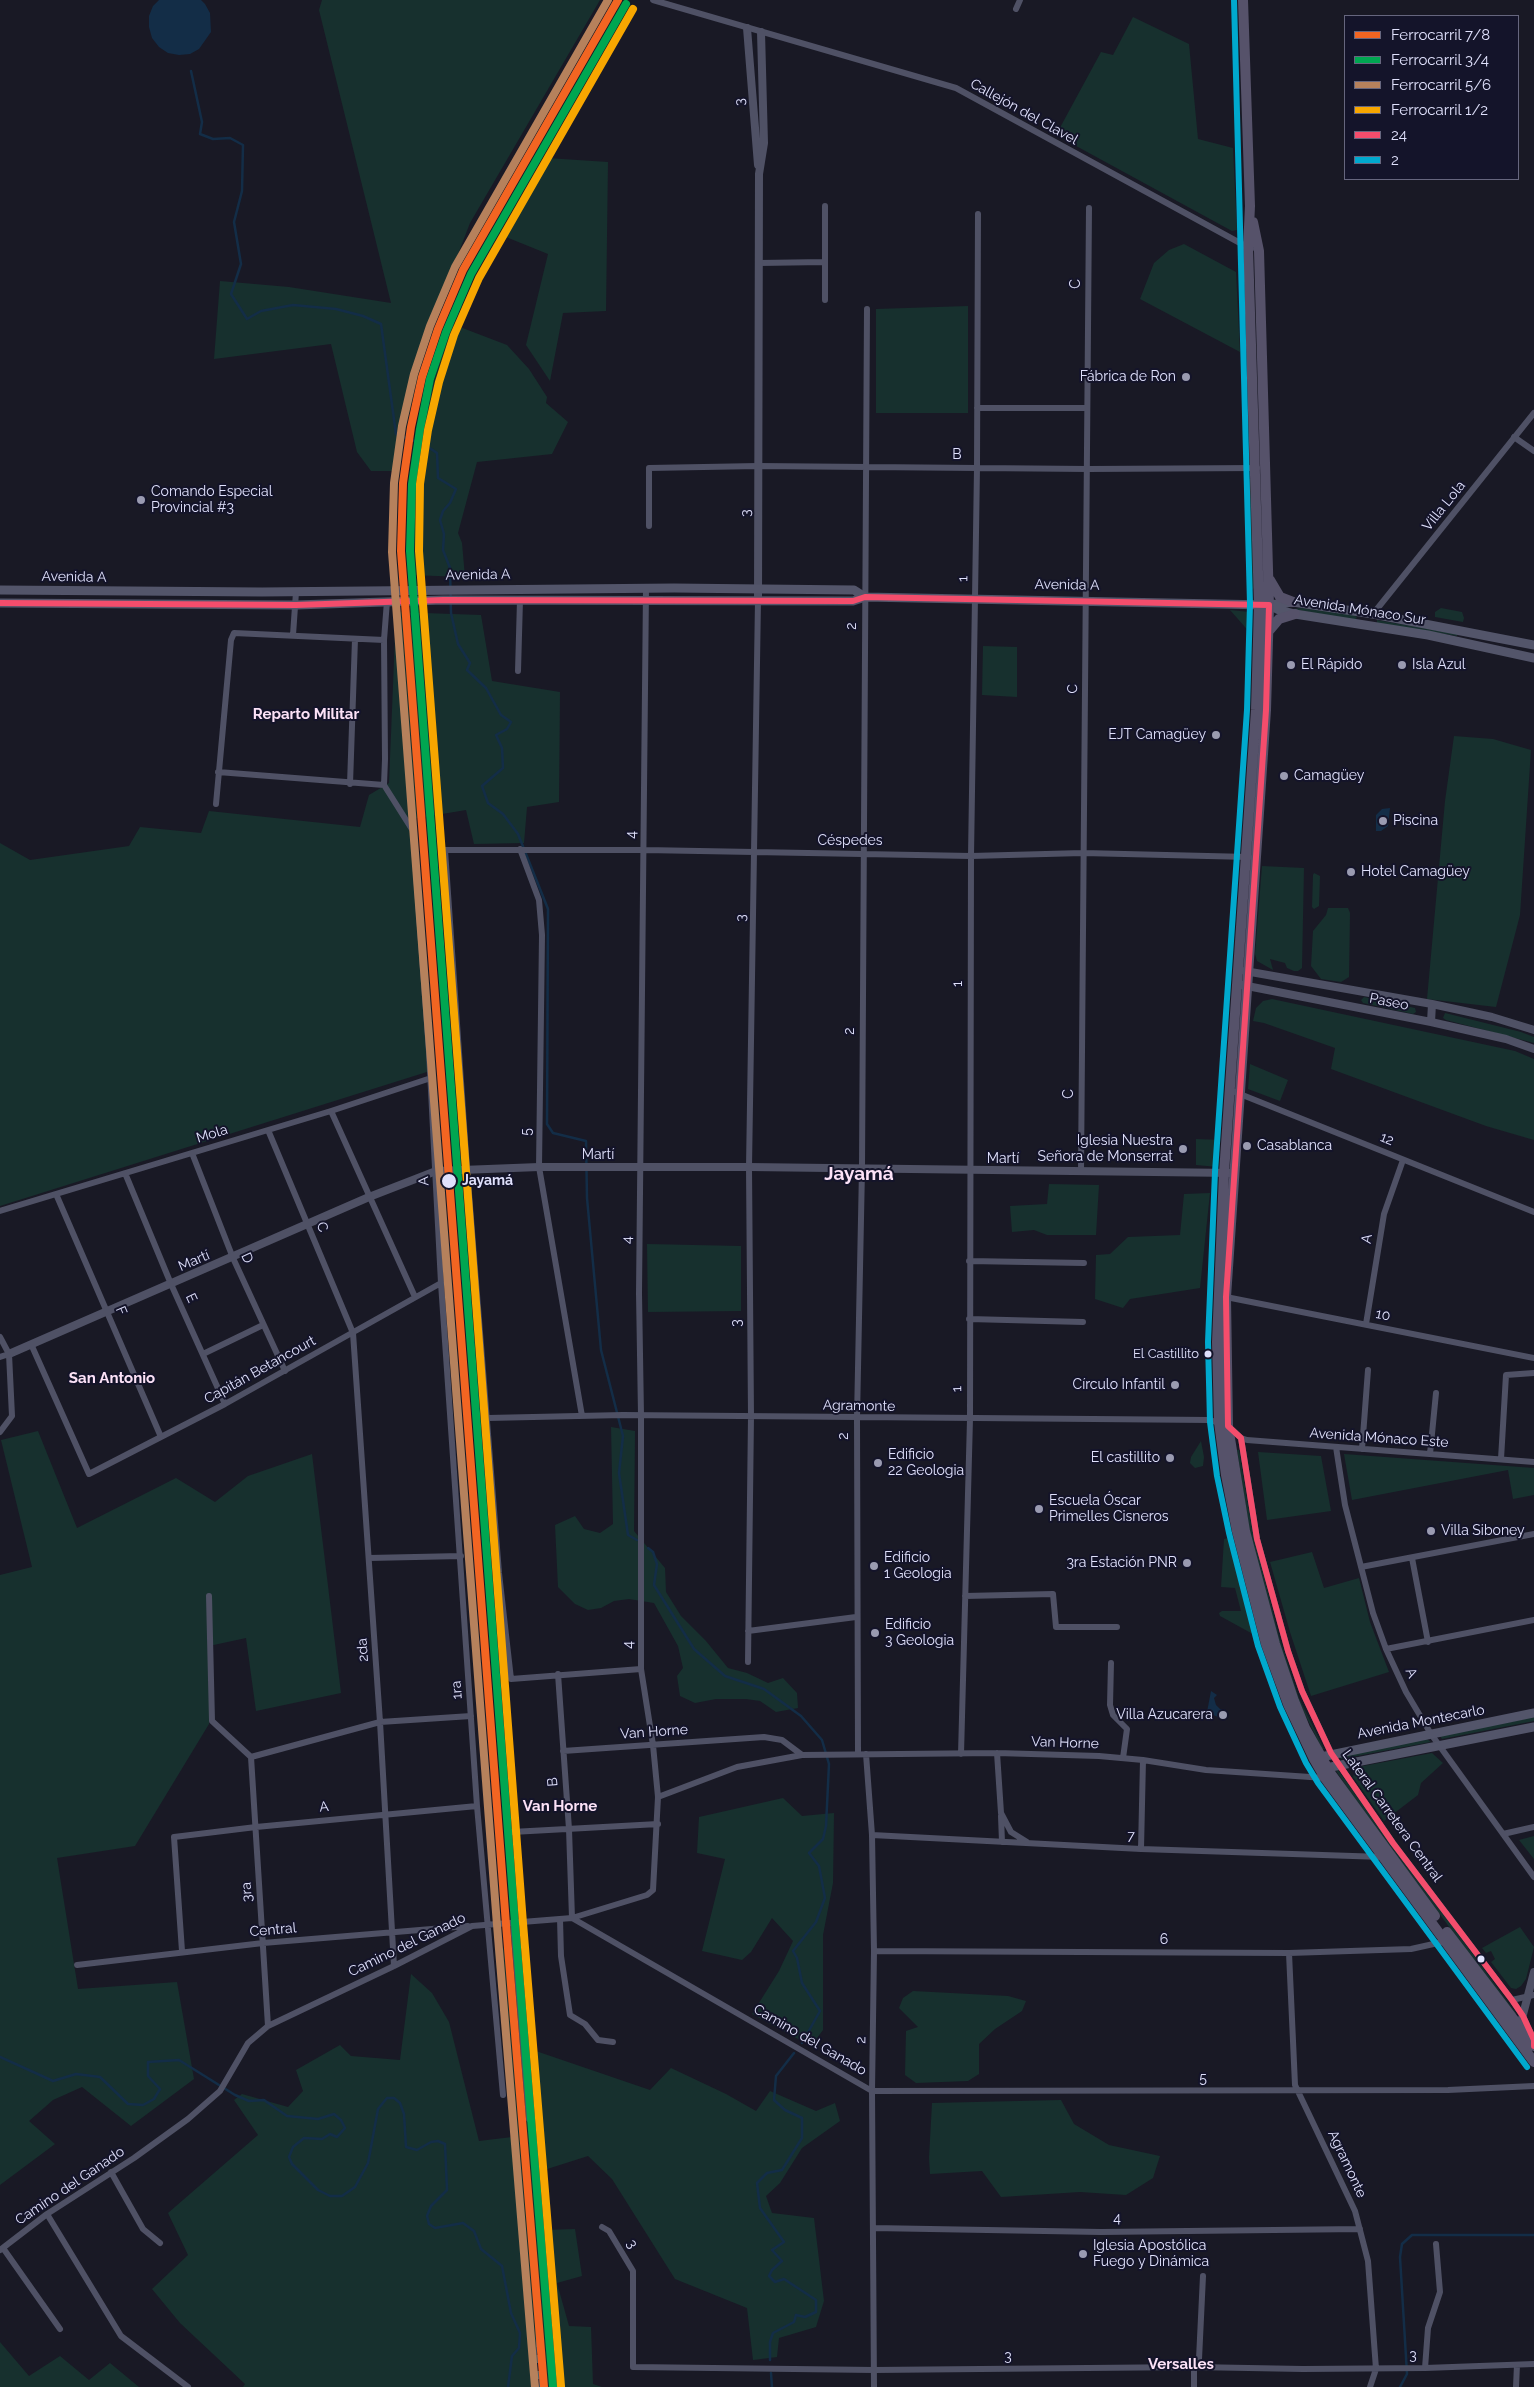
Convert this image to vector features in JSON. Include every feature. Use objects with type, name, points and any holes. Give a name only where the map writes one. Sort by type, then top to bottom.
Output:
[{"type":"main road","points":[[1243,0],[1250,206],[1248,248],[1260,467],[1269,577],[1264,604],[1268,632],[1266,710],[1251,857],[1217,1342],[1223,1424],[1245,1531],[1272,1635],[1294,1701],[1324,1772],[1449,1940],[1517,2037],[1533,2047]]},
{"type":"main road","points":[[1250,206],[1259,251],[1260,467],[1264,604],[1256,710],[1251,857]]},
{"type":"main road","points":[[1269,577],[1280,597],[1293,602]]},
{"type":"main road","name":"Avenida A","points":[[0,590],[296,592],[646,588],[854,590],[865,597]]},
{"type":"main road","points":[[807,600],[808,590]]},
{"type":"main road","name":"Avenida A","points":[[0,603],[296,605],[443,600],[853,601],[865,597],[1264,604]]},
{"type":"main road","name":"Avenida Mónaco Sur","points":[[1264,604],[1293,602],[1373,614],[1534,645]]},
{"type":"main road","name":"Avenida Mónaco Sur","points":[[1264,604],[1295,614],[1465,642],[1534,658]]},
{"type":"main road","points":[[1268,632],[1279,619],[1295,614]]},
{"type":"main road","points":[[1363,624],[1373,614]]},
{"type":"main road","points":[[1465,642],[1468,631]]},
{"type":"main road","points":[[1503,650],[1506,639]]},
{"type":"main road","points":[[1223,1424],[1229,1173]]},
{"type":"main road","name":"Avenida Montecarlo","points":[[1317,1757],[1534,1714]]},
{"type":"main road","name":"Avenida Montecarlo","points":[[1324,1772],[1338,1765],[1534,1726]]},
{"type":"main road","points":[[1449,1940],[1520,2027],[1533,2047]]},
{"type":"street","points":[[653,0],[747,28]]},
{"type":"street","points":[[1016,9],[1020,0]]},
{"type":"street","name":"Callejón del Clavel","points":[[747,28],[956,88],[1248,248],[1259,251]]},
{"type":"street","name":"3","points":[[747,28],[759,174],[759,590],[749,1167],[750,1416],[748,1662]]},
{"type":"street","name":"3","points":[[759,174],[764,143],[761,32]]},
{"type":"street","points":[[824,206],[825,300]]},
{"type":"street","name":"C","points":[[1081,1171],[1089,208]]},
{"type":"street","name":"1","points":[[961,1754],[970,1419],[971,856],[977,468],[978,214]]},
{"type":"street","points":[[759,263],[824,262]]},
{"type":"street","name":"2","points":[[858,1754],[856,1617],[857,1418],[862,1168],[867,309]]},
{"type":"street","points":[[976,408],[1088,408]]},
{"type":"street","name":"Villa Lola","points":[[1373,614],[1534,413]]},
{"type":"street","points":[[1514,437],[1534,451]]},
{"type":"street","name":"B","points":[[649,526],[649,468],[758,466],[1088,469],[1260,467]]},
{"type":"street","name":"4","points":[[572,1918],[648,1895],[653,1890],[658,1824],[658,1797],[653,1745],[641,1669],[639,1292],[645,850],[646,588]]},
{"type":"street","points":[[293,635],[296,592]]},
{"type":"street","points":[[518,671],[520,600]]},
{"type":"street","points":[[218,772],[350,784],[384,785],[384,640],[387,601]]},
{"type":"street","points":[[216,804],[231,640],[234,633],[384,640]]},
{"type":"street","points":[[350,784],[355,639]]},
{"type":"street","name":"A","points":[[384,785],[413,831],[431,1078],[441,1282]]},
{"type":"street","name":"5","points":[[520,849],[539,900],[542,935],[539,1167],[582,1416]]},
{"type":"street","name":"Céspedes","points":[[467,1168],[445,850],[645,850],[971,856],[1083,853],[1251,857]]},
{"type":"street","name":"Paseo","points":[[1243,970],[1432,1004],[1492,1017],[1534,1030]]},
{"type":"street","name":"Paseo","points":[[1242,985],[1431,1022],[1506,1039],[1534,1048]]},
{"type":"street","points":[[1431,1022],[1432,1004]]},
{"type":"street","name":"Mola","points":[[0,1211],[331,1111],[431,1078]]},
{"type":"street","name":"12","points":[[1235,1091],[1534,1212]]},
{"type":"street","points":[[331,1111],[415,1296]]},
{"type":"street","name":"C","points":[[268,1130],[353,1333]]},
{"type":"street","name":"D","points":[[192,1153],[233,1258],[285,1370]]},
{"type":"street","name":"A","points":[[1366,1324],[1384,1214],[1403,1160]]},
{"type":"street","name":"Martí","points":[[0,1357],[436,1171],[467,1168],[539,1167],[749,1167],[1229,1173]]},
{"type":"street","points":[[467,1168],[499,1573],[511,1679],[641,1669]]},
{"type":"street","name":"E","points":[[125,1173],[171,1284],[225,1404]]},
{"type":"street","name":"F","points":[[56,1194],[162,1437]]},
{"type":"street","points":[[969,1262],[1084,1263]]},
{"type":"street","name":"Capitán Betancourt","points":[[31,1344],[89,1474],[225,1404],[441,1282]]},
{"type":"street","name":"1ra","points":[[441,1282],[471,1716],[503,2095]]},
{"type":"street","name":"10","points":[[1226,1297],[1534,1358]]},
{"type":"street","points":[[969,1319],[1083,1322]]},
{"type":"street","points":[[202,1354],[263,1325]]},
{"type":"street","name":"2da","points":[[353,1333],[386,1814],[394,1966]]},
{"type":"street","points":[[0,1337],[9,1354],[12,1416],[0,1432]]},
{"type":"street","points":[[1362,1449],[1368,1370]]},
{"type":"street","points":[[1500,1459],[1506,1375],[1534,1373]]},
{"type":"street","points":[[1430,1454],[1436,1393]]},
{"type":"street","name":"Agramonte","points":[[488,1418],[641,1415],[1223,1424]]},
{"type":"street","points":[[1223,1424],[1242,1438]]},
{"type":"street","name":"Avenida Mónaco Este","points":[[1242,1438],[1534,1462]]},
{"type":"street","name":"Lateral Carretera Central","points":[[1242,1438],[1257,1539],[1285,1642],[1302,1691],[1331,1753],[1393,1843],[1523,2016],[1533,2047]]},
{"type":"street","name":"A","points":[[1336,1447],[1345,1505],[1373,1613],[1386,1650],[1406,1692],[1431,1734],[1534,1877]]},
{"type":"street","points":[[1361,1567],[1534,1534]]},
{"type":"street","points":[[369,1558],[461,1556]]},
{"type":"street","points":[[1412,1558],[1428,1642]]},
{"type":"street","points":[[965,1596],[1053,1594],[1056,1627],[1117,1627]]},
{"type":"street","points":[[209,1596],[212,1721],[251,1757],[380,1722],[471,1716]]},
{"type":"street","points":[[748,1631],[856,1617]]},
{"type":"street","points":[[1386,1650],[1534,1620]]},
{"type":"street","points":[[1111,1663],[1110,1705],[1113,1716],[1127,1729],[1124,1758]]},
{"type":"street","name":"B","points":[[558,1674],[569,1830],[572,1918]]},
{"type":"street","name":"Van Horne","points":[[563,1751],[764,1737],[782,1740],[802,1755]]},
{"type":"street","points":[[997,1753],[1002,1842]]},
{"type":"street","name":"Van Horne","points":[[658,1797],[737,1768],[802,1755],[821,1754],[997,1753],[1124,1758],[1206,1770],[1319,1780],[1324,1772]]},
{"type":"street","name":"2","points":[[866,1754],[872,1835],[874,1951],[872,2091],[874,2387]]},
{"type":"street","name":"3ra","points":[[251,1757],[268,2026]]},
{"type":"street","points":[[1141,1849],[1143,1760]]},
{"type":"street","name":"A","points":[[182,1951],[174,1837],[256,1827],[478,1806]]},
{"type":"street","points":[[1001,1813],[1011,1832],[1028,1843]]},
{"type":"street","points":[[512,1832],[658,1824]]},
{"type":"street","points":[[1503,1834],[1534,1827]]},
{"type":"street","name":"7","points":[[872,1835],[1141,1849],[1386,1855]]},
{"type":"street","name":"Camino del Ganado","points":[[2,2249],[47,2214],[188,2119],[220,2091],[226,2084],[248,2043],[268,2026],[394,1966],[472,1926],[572,1918],[872,2091]]},
{"type":"street","points":[[560,1919],[561,1956],[570,2015],[585,2024],[598,2040],[614,2042]]},
{"type":"street","points":[[513,1923],[530,2119]]},
{"type":"street","name":"Central","points":[[76,1965],[182,1951],[263,1943],[472,1926]]},
{"type":"street","name":"6","points":[[874,1951],[1289,1953],[1411,1948],[1449,1940]]},
{"type":"street","name":"Agramonte","points":[[1289,1953],[1296,2085],[1355,2211],[1368,2261],[1376,2369],[1370,2387]]},
{"type":"street","points":[[1517,2037],[1531,1996],[1534,1972]]},
{"type":"street","points":[[1512,2000],[1531,1996]]},
{"type":"street","name":"5","points":[[872,2091],[1448,2090],[1534,2086]]},
{"type":"street","points":[[110,2172],[143,2229],[160,2243]]},
{"type":"street","points":[[47,2214],[121,2336],[188,2387]]},
{"type":"street","name":"3","points":[[602,2226],[609,2231],[634,2271],[632,2367],[874,2370],[1194,2367],[1376,2369],[1534,2364]]},
{"type":"street","name":"4","points":[[874,2228],[1101,2232],[1360,2229]]},
{"type":"street","points":[[1425,2368],[1428,2328],[1440,2292],[1436,2244]]},
{"type":"street","points":[[2,2249],[60,2329]]},
{"type":"street","points":[[1194,2387],[1194,2367],[1199,2359],[1203,2276]]},
{"type":"street","points":[[1516,2387],[1517,2364]]},
{"type":"green space","points":[[322,0],[600,0],[470,223],[428,332],[396,471],[371,471],[357,452],[331,344],[214,359],[220,281],[289,287],[391,303],[319,10]]},
{"type":"green space","points":[[1133,17],[1189,44],[1198,139],[1233,148],[1237,230],[1232,231],[1056,135],[1101,52],[1113,55]]},
{"type":"green space","points":[[547,158],[608,162],[606,311],[563,313],[550,381],[526,345],[548,254],[501,235]]},
{"type":"green space","points":[[1184,244],[1236,272],[1240,352],[1140,299],[1154,263],[1169,250]]},
{"type":"green space","points":[[968,306],[968,413],[876,413],[876,309]]},
{"type":"green space","points":[[452,324],[507,345],[529,369],[547,397],[546,403],[568,422],[552,454],[477,462],[458,533],[462,543],[465,577],[409,575],[411,490],[419,428]]},
{"type":"green space","points":[[1248,479],[1251,479],[1254,588],[1252,590]]},
{"type":"green space","points":[[1302,608],[1355,615],[1357,618],[1354,620],[1292,609]]},
{"type":"green space","points":[[1441,608],[1462,612],[1463,622],[1435,617],[1435,612]]},
{"type":"green space","points":[[1230,610],[1250,612],[1252,616],[1252,635]]},
{"type":"green space","points":[[396,612],[481,615],[492,681],[560,692],[559,802],[527,807],[524,843],[474,844],[466,810],[412,819],[430,1071],[0,1206],[0,843],[30,860],[129,846],[140,827],[201,833],[209,811],[360,827],[369,795],[389,783]]},
{"type":"green space","points":[[1377,620],[1457,634],[1457,636],[1377,623]]},
{"type":"green space","points":[[983,646],[1017,647],[1017,697],[982,695]]},
{"type":"green space","points":[[1454,736],[1493,739],[1531,750],[1520,915],[1496,1007],[1427,999],[1445,801]]},
{"type":"green space","points":[[1262,866],[1304,868],[1302,968],[1298,971],[1287,968],[1285,963],[1270,959],[1273,970],[1257,961],[1255,954]]},
{"type":"green space","points":[[1314,873],[1320,876],[1319,906],[1314,909],[1312,907]]},
{"type":"green space","points":[[1328,908],[1348,908],[1350,913],[1349,977],[1341,982],[1321,979],[1311,966],[1313,931],[1326,915]]},
{"type":"green space","points":[[1364,997],[1415,1008],[1416,1012],[1413,1014],[1363,1003],[1361,1000]]},
{"type":"green space","points":[[1272,999],[1515,1051],[1534,1059],[1534,1140],[1486,1126],[1331,1069],[1335,1048],[1264,1023],[1253,1021],[1256,1008],[1263,1001]]},
{"type":"green space","points":[[1445,1013],[1521,1032],[1534,1037],[1534,1043],[1446,1020],[1443,1018]]},
{"type":"green space","points":[[1250,1064],[1288,1080],[1280,1101],[1248,1089]]},
{"type":"green space","points":[[1196,1139],[1220,1140],[1218,1167],[1196,1165]]},
{"type":"green space","points":[[1049,1184],[1099,1185],[1096,1235],[1047,1235],[1034,1230],[1012,1232],[1010,1206],[1047,1204]]},
{"type":"green space","points":[[1210,1193],[1200,1288],[1130,1299],[1123,1308],[1095,1299],[1096,1255],[1110,1254],[1128,1237],[1180,1235],[1184,1194]]},
{"type":"green space","points":[[647,1244],[741,1246],[741,1311],[648,1312]]},
{"type":"green space","points":[[611,1427],[635,1431],[634,1531],[665,1568],[666,1592],[681,1616],[706,1641],[728,1668],[747,1673],[768,1683],[783,1678],[797,1693],[798,1708],[776,1712],[760,1701],[716,1699],[695,1703],[680,1696],[677,1676],[683,1668],[678,1646],[654,1603],[629,1599],[614,1601],[601,1608],[588,1610],[575,1604],[558,1587],[555,1525],[575,1516],[584,1529],[600,1533],[613,1524]]},
{"type":"green space","points":[[38,1431],[77,1528],[176,1478],[215,1502],[248,1476],[312,1454],[341,1693],[256,1711],[246,1638],[209,1646],[209,1724],[135,1846],[57,1858],[78,1989],[177,1982],[194,2079],[131,2126],[82,2087],[53,2100],[29,2121],[55,2144],[0,2185],[0,1575],[32,1567],[1,1440]]},
{"type":"green space","points":[[1201,1441],[1204,1457],[1203,1466],[1195,1468],[1190,1463],[1191,1457]]},
{"type":"green space","points":[[1237,1450],[1239,1450],[1252,1529],[1279,1636],[1299,1698],[1324,1749],[1322,1749],[1297,1698],[1276,1636],[1249,1528]]},
{"type":"green space","points":[[1258,1452],[1321,1456],[1331,1511],[1267,1520]]},
{"type":"green space","points":[[1344,1454],[1534,1468],[1534,1495],[1513,1499],[1508,1470],[1352,1500]]},
{"type":"green space","points":[[1232,1537],[1255,1632],[1251,1633],[1220,1616],[1219,1613],[1222,1611],[1241,1611],[1235,1588],[1221,1587],[1224,1539]]},
{"type":"green space","points":[[1312,1552],[1324,1588],[1359,1578],[1370,1622],[1389,1672],[1311,1696],[1270,1562]]},
{"type":"green space","points":[[1534,1717],[1534,1721],[1442,1739],[1440,1736]]},
{"type":"green space","points":[[1427,1739],[1431,1742],[1341,1759],[1339,1756]]},
{"type":"green space","points":[[1432,1753],[1443,1763],[1421,1783],[1418,1795],[1384,1821],[1353,1777],[1355,1770],[1358,1767]]},
{"type":"green space","points":[[1338,1770],[1516,2013],[1515,2016],[1356,1801],[1336,1771]]},
{"type":"green space","points":[[783,1798],[802,1816],[834,1813],[833,1883],[823,1935],[823,2030],[811,2046],[752,2014],[779,1971],[793,1941],[772,1918],[751,1952],[742,1960],[702,1951],[725,1859],[697,1853],[699,1817]]},
{"type":"green space","points":[[1534,1836],[1534,1859],[1519,1840]]},
{"type":"green space","points":[[1520,1927],[1534,1947],[1526,1979],[1516,1989],[1511,1988],[1491,1962],[1495,1959],[1491,1951],[1486,1953],[1482,1948]]},
{"type":"green space","points":[[517,1947],[530,2049],[650,2090],[671,2068],[726,2094],[756,2111],[770,2091],[816,2111],[835,2103],[840,2121],[802,2148],[780,2183],[766,2196],[772,2213],[814,2218],[824,2301],[816,2327],[779,2338],[777,2357],[753,2360],[747,2308],[675,2279],[612,2179],[588,2156],[541,2171],[545,2230],[575,2229],[582,2276],[557,2283],[569,2326],[591,2327],[593,2384],[602,2387],[243,2387],[245,2384],[180,2323],[152,2289],[188,2255],[168,2213],[258,2135],[234,2100],[242,2094],[288,2107],[303,2091],[296,2070],[340,2045],[351,2056],[400,2060],[411,1974],[432,1993],[449,2022],[479,2141],[512,2137],[495,1949]]},
{"type":"green space","points":[[913,1991],[1008,1996],[1026,2001],[1022,2011],[995,2029],[979,2044],[979,2074],[968,2081],[916,2083],[905,2075],[906,2031],[918,2027],[899,2008],[903,1998]]},
{"type":"green space","points":[[1061,2100],[1074,2124],[1109,2145],[1160,2156],[1153,2178],[1126,2195],[1080,2192],[1001,2197],[982,2171],[930,2174],[932,2103]]},
{"type":"green space","points":[[0,2342],[29,2376],[60,2356],[89,2380],[110,2363],[139,2387],[0,2387]]},
{"type":"water","points":[[159,0],[201,0],[205,4],[210,13],[211,32],[199,49],[190,54],[179,55],[168,53],[159,47],[152,38],[149,16],[153,6]]},
{"type":"water","name":"Piscina","points":[[1390,808],[1388,826],[1381,831],[1376,831],[1376,815],[1382,809]]},
{"type":"water","points":[[1211,1691],[1217,1695],[1214,1698],[1216,1705],[1220,1709],[1226,1710],[1220,1718],[1207,1712]]},
{"type":"waterway","points":[[191,71],[202,122],[200,134],[213,139],[230,138],[243,145],[242,191],[234,222],[241,264],[231,294],[247,319],[261,311],[293,305],[336,309],[363,316],[381,324],[396,434],[425,445],[437,453],[438,478],[456,489],[440,520],[444,534],[443,550],[450,568],[451,613],[458,644],[470,663],[467,670],[486,688],[501,715],[511,722],[507,729],[496,735],[502,748],[503,768],[482,786],[488,803],[503,814],[518,834],[548,909],[547,1124],[553,1133],[586,1141],[587,1198],[601,1350],[623,1436],[619,1473],[628,1535],[637,1540]]},
{"type":"waterway","points":[[648,1548],[653,1552],[657,1564],[654,1585],[694,1649],[725,1676],[764,1689],[801,1716],[822,1740],[829,1764],[826,1826],[823,1839],[809,1853],[819,1866],[825,1898],[816,1922],[793,1951],[797,1958],[802,1983],[820,2011],[802,2043]]},
{"type":"waterway","points":[[770,2360],[770,2342],[773,2333],[794,2322],[796,2315],[805,2317],[816,2312],[816,2300],[784,2279],[775,2282],[769,2276],[772,2270],[782,2261],[772,2250],[784,2242],[760,2208],[757,2183],[767,2173],[782,2170],[802,2138],[802,2118],[785,2110],[774,2100],[776,2076],[794,2053]]},
{"type":"waterway","points":[[0,2057],[53,2081],[76,2074],[100,2077],[128,2104],[143,2105],[154,2099],[160,2089],[148,2076],[148,2062],[179,2060],[235,2095],[249,2101],[264,2100],[287,2116],[318,2119],[334,2114],[341,2120],[345,2128],[337,2137],[330,2134],[322,2139],[304,2138],[293,2147],[289,2157],[292,2164],[318,2190],[330,2196],[342,2196],[355,2187],[368,2163],[378,2109],[387,2098],[394,2098],[400,2103],[404,2114],[406,2147],[417,2150],[431,2142],[438,2141],[445,2144],[447,2190],[431,2206],[427,2216],[429,2224],[435,2228],[463,2223],[474,2231],[481,2249],[502,2266],[511,2313],[520,2333],[519,2348],[512,2356],[508,2387]]},
{"type":"waterway","points":[[1400,2387],[1407,2374],[1400,2257],[1402,2244],[1412,2235],[1534,2235]]},
{"type":"waterway","points":[[771,2373],[772,2387]]},
{"type":"railway","points":[[538,2322],[538,2387]]},
{"type":"rail line","name":"5/6","points":[[535,2387],[497,1925],[392,552],[394,483],[402,426],[414,374],[430,326],[455,267],[608,0]]},
{"type":"rail line","name":"7/8","points":[[544,2387],[506,1924],[401,551],[403,483],[411,427],[422,377],[438,329],[463,270],[618,0]]},
{"type":"rail line","name":"3/4","points":[[553,2386],[515,1923],[410,551],[412,484],[430,379],[446,332],[471,274],[626,4]]},
{"type":"rail line","name":"1/2","points":[[561,2386],[523,1923],[419,551],[420,484],[428,430],[439,382],[454,335],[479,278],[633,9]]},
{"type":"transit line","name":"2","points":[[1234,0],[1250,604],[1247,710],[1215,1172],[1208,1342],[1210,1422],[1217,1476],[1229,1533],[1258,1646],[1280,1707],[1306,1763],[1318,1783],[1527,2067]]},
{"type":"transit line","name":"24","points":[[0,603],[296,605],[443,600],[853,601],[865,597],[1269,605],[1266,710],[1226,1297],[1228,1426],[1241,1438],[1257,1539],[1288,1651],[1302,1691],[1331,1753],[1393,1843],[1512,2000],[1523,2016],[1534,2040],[1534,2046]]},
{"type":"place","name":"Fábrica de Ron","points":[[1186,377]]},
{"type":"place","name":"Comando Especial Provincial #3","points":[[141,500]]},
{"type":"place","name":"El Rápido","points":[[1291,665]]},
{"type":"place","name":"Isla Azul","points":[[1402,665]]},
{"type":"place","name":"EJT Camagüey","points":[[1216,735]]},
{"type":"place","name":"Camagüey","points":[[1284,776]]},
{"type":"place","name":"Piscina","points":[[1383,821]]},
{"type":"place","name":"Hotel Camagüey","points":[[1351,872]]},
{"type":"place","name":"Casablanca","points":[[1247,1146]]},
{"type":"place","name":"Iglesia Nuestra Señora de Monserrat","points":[[1183,1149]]},
{"type":"place","name":"Jayamá","points":[[449,1181]]},
{"type":"place","name":"El Castillito","points":[[1208,1354]]},
{"type":"place","name":"Círculo Infantil","points":[[1175,1385]]},
{"type":"place","name":"El castillito","points":[[1170,1458]]},
{"type":"place","name":"Edificio 22 Geologia","points":[[878,1463]]},
{"type":"place","name":"Escuela Óscar Primelles Cisneros","points":[[1039,1509]]},
{"type":"place","name":"Villa Siboney","points":[[1431,1531]]},
{"type":"place","name":"3ra Estación PNR","points":[[1187,1563]]},
{"type":"place","name":"Edificio 1 Geologia","points":[[874,1566]]},
{"type":"place","name":"Edificio 3 Geologia","points":[[875,1633]]},
{"type":"place","name":"Villa Azucarera","points":[[1223,1715]]},
{"type":"place","name":"Iglesia Apostólica Fuego y Dinámica","points":[[1083,2254]]},
{"type":"district","name":"Reparto Militar","points":[[306,714]]},
{"type":"district","name":"Jayamá","points":[[859,1174]]},
{"type":"district","name":"San Antonio","points":[[112,1378]]},
{"type":"district","name":"Van Horne","points":[[560,1806]]},
{"type":"district","name":"Versalles","points":[[1181,2364]]}]
